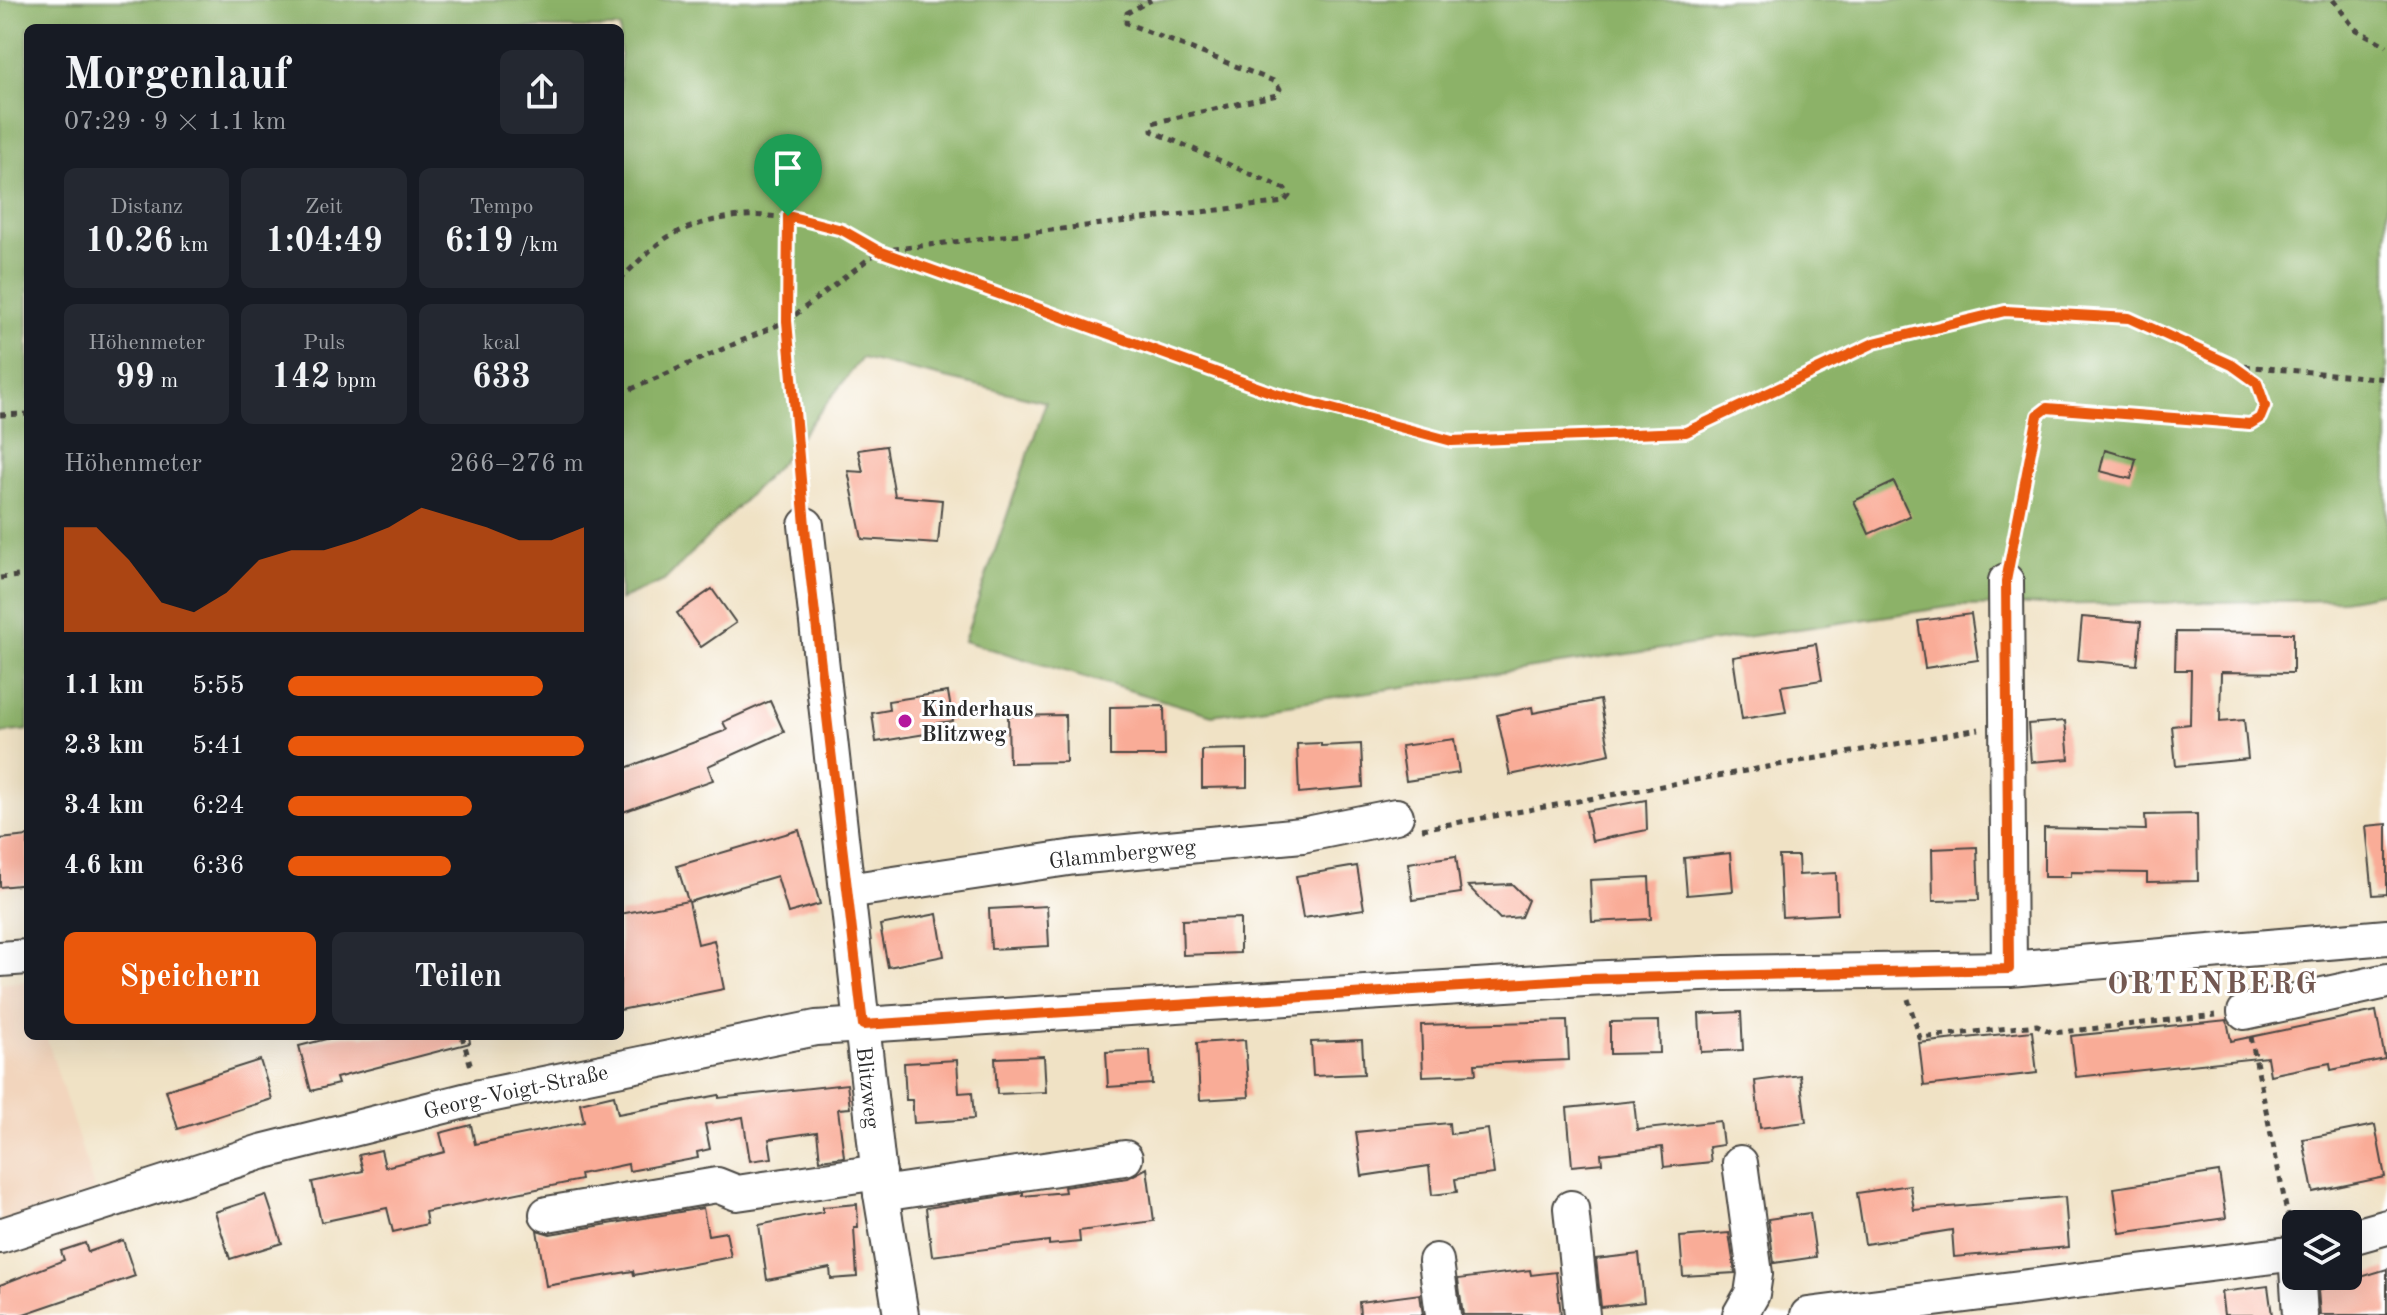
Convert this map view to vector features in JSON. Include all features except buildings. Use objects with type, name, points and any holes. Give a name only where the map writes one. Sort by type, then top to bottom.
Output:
[{"type":"street","name":"Blitzweg","points":[[806,525],[880,1183],[901,1315]]},
{"type":"street","points":[[2006,581],[2009,969]]},
{"type":"street","name":"Glammbergweg","points":[[847,891],[1075,857],[1407,823]]},
{"type":"street","name":"Georg-Voigt-Straße","points":[[0,1236],[261,1152],[480,1097],[816,1028],[1585,979],[2009,969],[2387,937]]},
{"type":"street","points":[[0,959],[24,957]]},
{"type":"street","points":[[2245,1012],[2387,981]]},
{"type":"street","points":[[547,1214],[717,1185],[737,1193],[880,1183],[1125,1158]]},
{"type":"street","points":[[1740,1163],[1755,1274],[1752,1294],[1740,1315]]},
{"type":"street","points":[[1571,1208],[1582,1315]]},
{"type":"street","points":[[2362,1234],[2387,1227]]},
{"type":"street","points":[[1808,1315],[2282,1255]]},
{"type":"street","points":[[1436,1261],[1443,1315]]},
{"type":"street","points":[[2298,1290],[2300,1315]]},
{"type":"path","points":[[624,392],[787,321],[879,251],[1284,202],[1289,196],[1285,189],[1152,131],[1152,123],[1277,95],[1280,89],[1276,82],[1126,23],[1127,13],[1151,0]]},
{"type":"path","points":[[2333,0],[2355,29],[2387,46]]},
{"type":"path","points":[[624,276],[675,232],[738,214],[788,216],[842,230],[879,251],[1276,394],[1452,441],[1686,432],[1874,343],[2005,311],[2129,318],[2232,365],[2257,383],[2265,406],[2260,418],[2250,424],[2042,411],[2033,427],[2006,581]]},
{"type":"path","points":[[788,216],[787,321],[806,525]]},
{"type":"path","points":[[2232,365],[2387,379]]},
{"type":"path","points":[[0,415],[24,414]]},
{"type":"path","points":[[0,578],[24,575]]},
{"type":"path","points":[[1407,823],[2007,724]]},
{"type":"path","points":[[1900,971],[1920,1038],[2037,1025],[2053,1033],[2245,1012],[2287,1210]]},
{"type":"shaded area","points":[[24,981],[24,1040],[47,1040],[95,1191],[0,1225],[0,984]]},
{"type":"green space","points":[[0,0],[2387,0],[2387,592],[2343,600],[1956,606],[1212,715],[964,641],[1046,402],[862,358],[775,469],[664,581],[624,598],[624,24],[24,24],[24,730],[0,733]]},
{"type":"place","name":"Kinderhaus Blitzweg","points":[[905,721]]},
{"type":"district","name":"ORTENBERG","points":[[2213,983]]},
{"type":"route","points":[[788,216],[842,230],[879,251],[1276,394],[1452,441],[1686,432],[1874,343],[2005,311],[2129,318],[2232,365],[2257,383],[2265,406],[2260,418],[2250,424],[2047,408],[2038,415],[2033,427],[2006,581],[2009,969],[1725,973],[1585,979],[863,1025],[806,537],[787,321],[788,216]]}]
